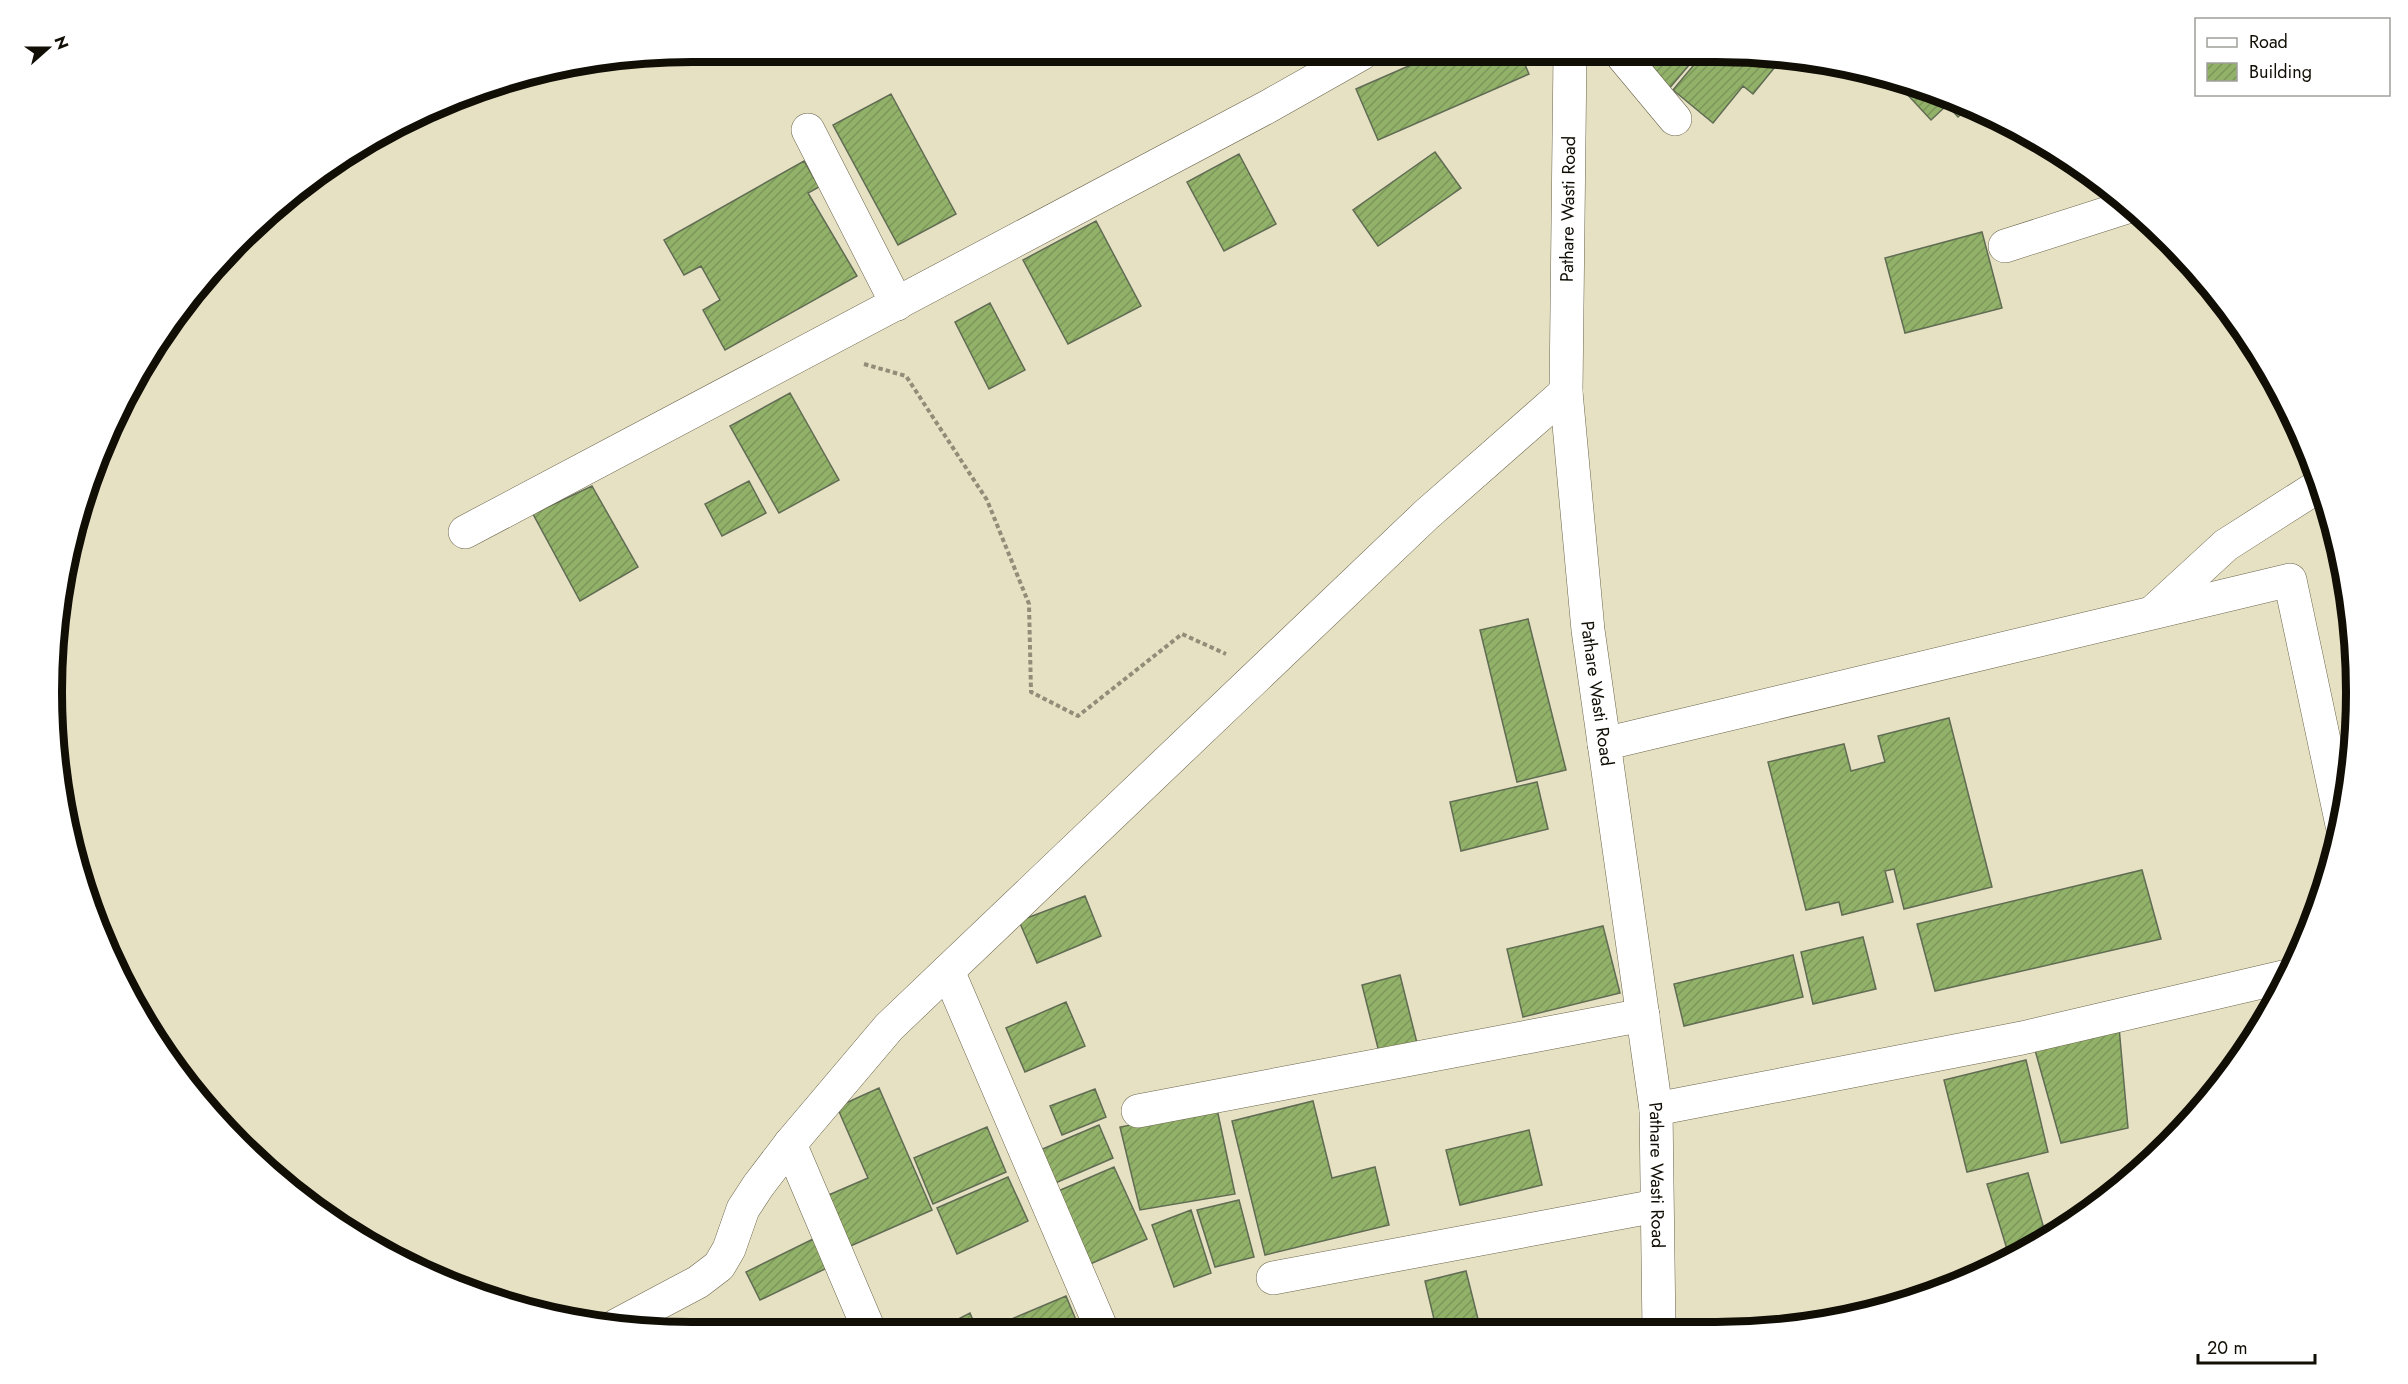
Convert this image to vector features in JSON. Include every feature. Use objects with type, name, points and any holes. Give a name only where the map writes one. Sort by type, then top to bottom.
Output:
[{"type":"street","points":[[465,532],[1269,106],[1347,62]]},
{"type":"street","name":"Pathare Wasti Road","points":[[1570,62],[1566,392],[1588,630],[1656,1109],[1659,1322]]},
{"type":"street","points":[[1628,62],[1675,119]]},
{"type":"street","points":[[808,130],[897,304]]},
{"type":"street","points":[[2006,246],[2121,209]]},
{"type":"street","points":[[629,1319],[698,1282],[719,1266],[729,1249],[743,1209],[790,1144],[890,1027],[1426,515],[1566,392]]},
{"type":"street","points":[[2149,615],[2226,544],[2313,489]]},
{"type":"street","points":[[1604,744],[2290,580],[2337,800]]},
{"type":"street","points":[[948,971],[1099,1322]]},
{"type":"street","points":[[1656,1109],[2022,1038],[2277,978]]},
{"type":"street","points":[[1138,1111],[1643,1015]]},
{"type":"street","points":[[790,1144],[866,1322]]},
{"type":"street","points":[[1273,1278],[1656,1206]]},
{"type":"path","points":[[811,349],[906,376],[987,500],[1029,604],[1031,692],[1078,716],[1182,634],[1262,671]]},
{"type":"building","points":[[1418,62],[1524,62],[1529,74],[1378,140],[1356,89]]},
{"type":"building","points":[[1653,62],[1692,62],[1668,90],[1645,71]]},
{"type":"building","points":[[1696,62],[1777,65],[1753,94],[1743,86],[1713,123],[1673,90]]},
{"type":"building","points":[[1905,92],[1919,95],[1947,105],[1931,120]]},
{"type":"building","points":[[891,94],[956,214],[898,245],[833,125]]},
{"type":"building","points":[[1947,105],[1963,112],[1958,117]]},
{"type":"building","points":[[1435,152],[1461,188],[1378,246],[1353,210]]},
{"type":"building","points":[[1239,154],[1276,224],[1224,251],[1187,182]]},
{"type":"building","points":[[804,161],[819,187],[808,193],[857,276],[725,350],[703,310],[720,300],[701,266],[684,275],[664,240]]},
{"type":"building","points":[[2066,168],[2089,184],[2065,171]]},
{"type":"building","points":[[1096,221],[1141,306],[1068,344],[1023,260]]},
{"type":"building","points":[[1982,232],[2002,308],[1905,333],[1885,258]]},
{"type":"building","points":[[990,303],[1025,370],[989,389],[955,322]]},
{"type":"building","points":[[790,393],[839,480],[779,513],[730,426]]},
{"type":"building","points":[[749,481],[766,513],[722,536],[705,504]]},
{"type":"building","points":[[592,486],[638,567],[580,601],[533,514]]},
{"type":"building","points":[[1528,619],[1566,770],[1517,782],[1480,630]]},
{"type":"building","points":[[1949,718],[1992,887],[1904,909],[1894,869],[1885,871],[1893,902],[1842,915],[1839,902],[1806,910],[1768,762],[1844,744],[1851,771],[1885,762],[1878,736]]},
{"type":"building","points":[[1537,782],[1548,829],[1461,851],[1450,802]]},
{"type":"building","points":[[2142,870],[2161,939],[1935,991],[1917,924]]},
{"type":"building","points":[[1085,896],[1101,936],[1037,963],[1019,921]]},
{"type":"building","points":[[1603,926],[1620,993],[1523,1017],[1507,949]]},
{"type":"building","points":[[1863,937],[1876,989],[1813,1004],[1801,952]]},
{"type":"building","points":[[1793,955],[1803,997],[1684,1026],[1674,984]]},
{"type":"building","points":[[1400,975],[1419,1051],[1381,1060],[1362,985]]},
{"type":"building","points":[[1066,1002],[1085,1046],[1025,1072],[1006,1028]]},
{"type":"building","points":[[2119,1027],[2128,1128],[2061,1143],[2035,1050]]},
{"type":"building","points":[[2026,1060],[2048,1152],[1967,1172],[1944,1080]]},
{"type":"building","points":[[879,1088],[932,1210],[846,1248],[824,1197],[868,1178],[837,1107]]},
{"type":"building","points":[[1095,1089],[1106,1117],[1062,1135],[1050,1106]]},
{"type":"building","points":[[1313,1101],[1332,1178],[1375,1167],[1389,1225],[1265,1255],[1232,1121]]},
{"type":"building","points":[[1217,1109],[1235,1194],[1140,1210],[1120,1127]]},
{"type":"building","points":[[1099,1125],[1113,1158],[1053,1184],[1038,1151]]},
{"type":"building","points":[[987,1127],[1006,1172],[933,1204],[914,1158]]},
{"type":"building","points":[[1529,1130],[1542,1185],[1460,1205],[1446,1150]]},
{"type":"building","points":[[1114,1167],[1147,1239],[1088,1265],[1056,1192]]},
{"type":"building","points":[[2028,1173],[2044,1230],[2007,1250],[1987,1184]]},
{"type":"building","points":[[1008,1177],[1028,1221],[957,1254],[937,1208]]},
{"type":"building","points":[[1239,1200],[1254,1257],[1215,1267],[1197,1210]]},
{"type":"building","points":[[1191,1210],[1211,1273],[1174,1287],[1152,1225]]},
{"type":"building","points":[[813,1239],[827,1268],[760,1300],[746,1272]]},
{"type":"building","points":[[1466,1271],[1479,1322],[1435,1322],[1425,1281]]},
{"type":"building","points":[[1066,1296],[1077,1322],[1005,1322]]},
{"type":"building","points":[[970,1313],[974,1322],[952,1322]]}]
